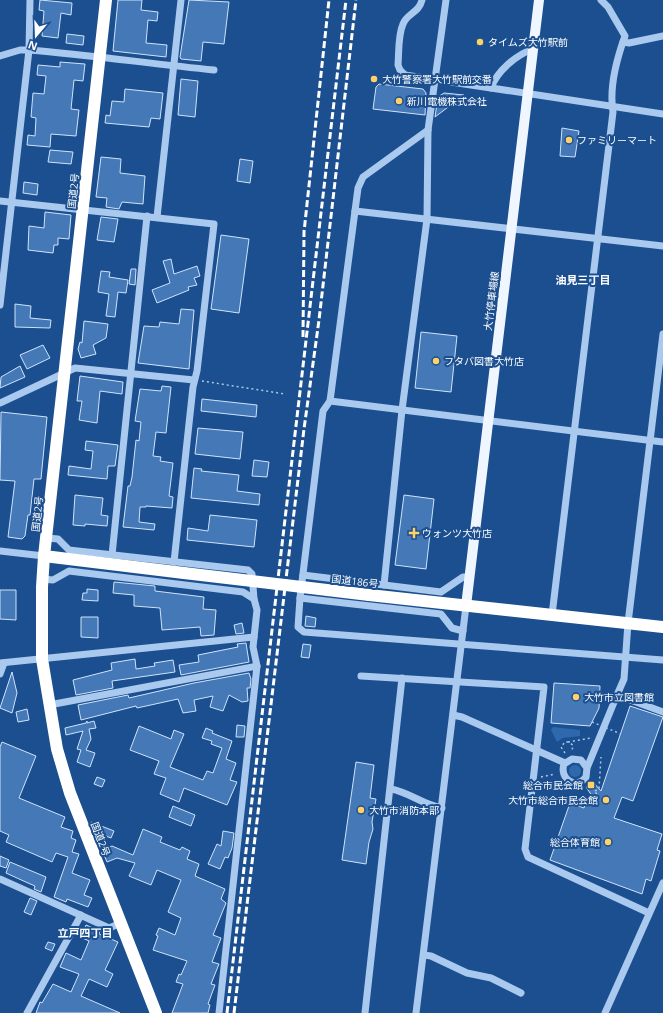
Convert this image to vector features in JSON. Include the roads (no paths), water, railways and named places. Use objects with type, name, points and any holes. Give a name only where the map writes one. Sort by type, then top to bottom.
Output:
[{"type":"highway","name":"国道2号","points":[[106,0],[44,556],[42,579],[42,659],[57,749],[70,794],[156,1013]]},
{"type":"highway","name":"国道186号","points":[[44,556],[184,573],[367,600],[466,606],[663,627]]},
{"type":"main road","name":"大竹停車場線","points":[[466,606],[539,0]]},
{"type":"street","points":[[0,304],[2,263],[13,201],[30,50],[30,0]]},
{"type":"street","points":[[157,217],[181,0]]},
{"type":"street","points":[[422,0],[418,9],[407,18],[403,24],[398,65],[400,70],[405,75],[663,114]]},
{"type":"street","points":[[384,585],[402,410],[427,219],[428,130],[446,0]]},
{"type":"street","points":[[552,615],[613,112],[613,91],[620,50],[625,36],[608,7],[601,0]]},
{"type":"street","points":[[623,42],[629,43],[663,36]]},
{"type":"street","points":[[491,88],[494,79],[521,53],[533,49]]},
{"type":"street","points":[[0,56],[20,50],[30,50],[214,70]]},
{"type":"street","points":[[428,130],[363,177],[358,188],[330,401],[323,411],[302,575],[298,627],[304,632],[462,643],[663,660]]},
{"type":"street","points":[[0,201],[13,201],[214,224],[197,371],[194,380],[174,562]]},
{"type":"street","points":[[355,211],[663,246]]},
{"type":"street","points":[[112,555],[147,216]]},
{"type":"street","points":[[587,768],[585,763],[577,758],[572,758],[566,763],[563,772],[569,782],[578,783],[586,777],[587,768],[622,685],[628,623],[663,334]]},
{"type":"street","points":[[0,403],[75,368],[194,380]]},
{"type":"street","points":[[330,401],[663,442]]},
{"type":"street","points":[[47,538],[58,539],[69,550],[248,570],[252,574],[254,600],[257,610],[253,647],[257,666],[219,1013]]},
{"type":"street","points":[[0,551],[44,556]]},
{"type":"street","points":[[42,579],[53,580],[69,570],[243,592],[254,600]]},
{"type":"street","points":[[302,575],[441,592],[463,577],[469,577]]},
{"type":"street","points":[[365,583],[367,600]]},
{"type":"street","points":[[300,598],[367,600],[441,614],[452,628],[463,631]]},
{"type":"street","points":[[416,1013],[466,606]]},
{"type":"street","points":[[0,674],[2,663],[254,637]]},
{"type":"street","points":[[49,705],[257,666]]},
{"type":"street","points":[[361,676],[544,687],[525,849],[528,857],[649,913]]},
{"type":"street","points":[[365,1013],[391,789],[402,678]]},
{"type":"street","points":[[617,695],[663,712]]},
{"type":"street","points":[[453,715],[462,716],[566,763]]},
{"type":"street","points":[[391,789],[398,790],[433,807],[442,808]]},
{"type":"street","points":[[0,879],[109,928],[121,923]]},
{"type":"street","points":[[605,1013],[663,882]]},
{"type":"street","points":[[27,1013],[81,915]]},
{"type":"street","points":[[424,955],[431,956],[466,973],[490,978],[521,993]]},
{"type":"railway","points":[[303,337],[304,232],[329,0]]},
{"type":"railway","points":[[227,1013],[346,0]]},
{"type":"railway","points":[[234,1013],[304,429],[319,320],[356,0]]},
{"type":"place","name":"タイムズ大竹駅前","points":[[480,42]]},
{"type":"place","name":"大竹警察署大竹駅前交番","points":[[374,79]]},
{"type":"place","name":"新川電機株式会社","points":[[399,101]]},
{"type":"place","name":"ファミリーマート","points":[[569,140]]},
{"type":"place","name":"フタバ図書大竹店","points":[[436,361]]},
{"type":"place","name":"ウォンツ大竹店","points":[[414,533]]},
{"type":"place","name":"大竹市立図書館","points":[[576,697]]},
{"type":"place","name":"総合市民会館","points":[[591,785]]},
{"type":"place","name":"大竹市総合市民会館","points":[[606,800]]},
{"type":"place","name":"大竹市消防本部","points":[[361,810]]},
{"type":"place","name":"総合体育館","points":[[608,842]]},
{"type":"district","name":"油見三丁目","points":[[583,280]]},
{"type":"district","name":"立戸四丁目","points":[[85,933]]}]
